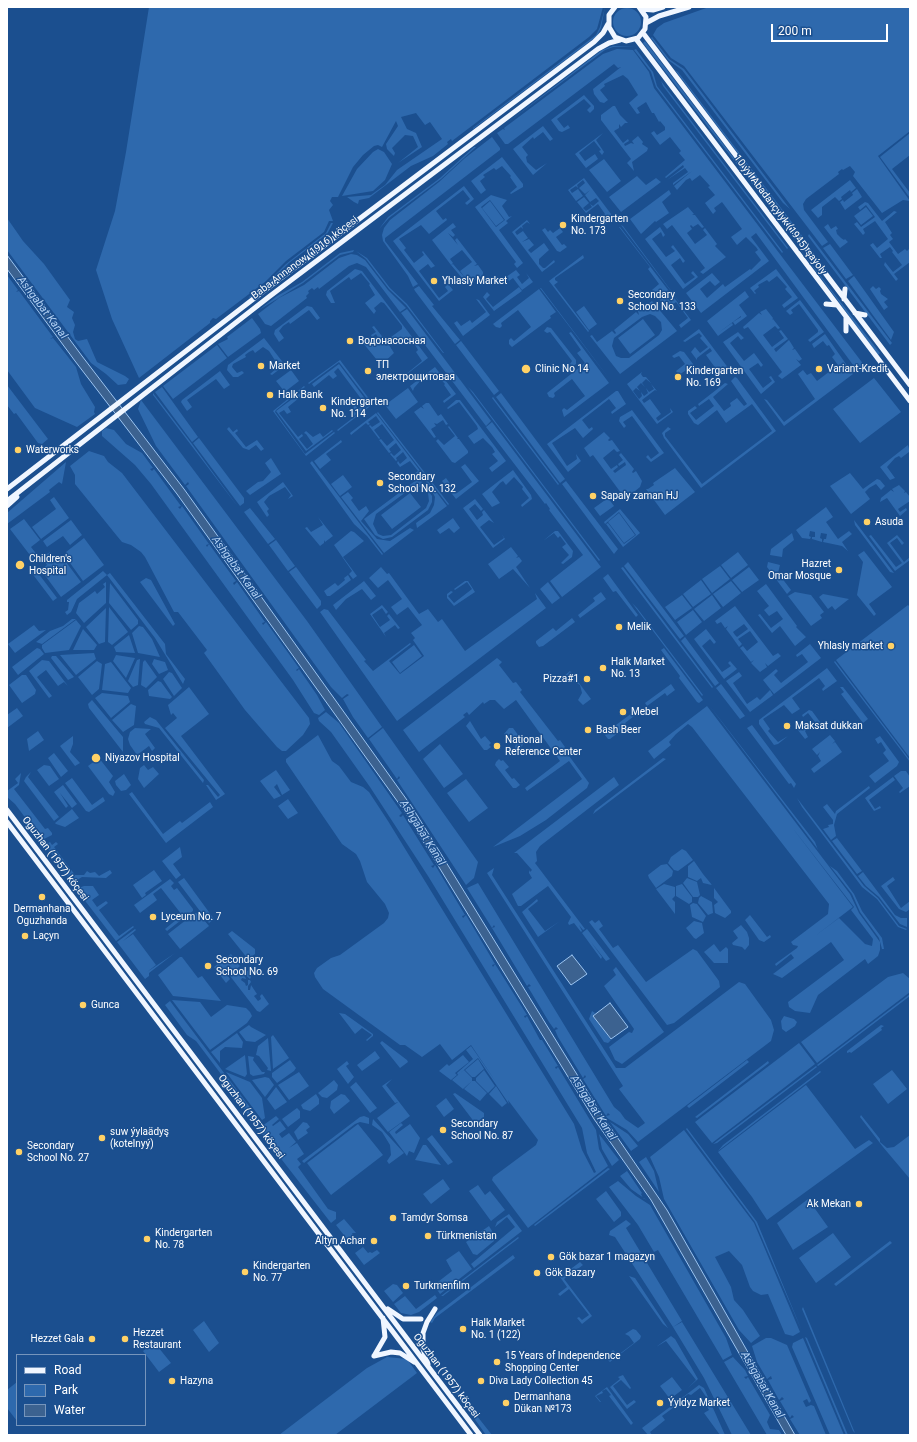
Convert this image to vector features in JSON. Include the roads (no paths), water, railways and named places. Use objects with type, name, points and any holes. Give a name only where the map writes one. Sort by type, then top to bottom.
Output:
[{"type":"main road","name":"Baba Annanow (1916) köçesi","points":[[7,489],[124,398],[594,42],[603,34],[608,24],[609,15],[615,7]]},
{"type":"main road","points":[[640,8],[653,10],[663,7]]},
{"type":"main road","points":[[646,23],[659,16],[689,7]]},
{"type":"main road","points":[[636,39],[643,33],[646,23],[646,17],[640,8]]},
{"type":"main road","points":[[608,24],[613,35],[620,40]]},
{"type":"main road","name":"10 ýyl Abadançylyk (1945) şaýoly","points":[[643,33],[910,385]]},
{"type":"main road","name":"Baba Annanow (1916) köçesi","points":[[7,501],[108,420],[592,54],[609,43],[620,40],[629,41],[636,39]]},
{"type":"main road","name":"10 ýyl Abadançylyk (1945) şaýoly","points":[[636,39],[910,401]]},
{"type":"main road","points":[[768,215],[776,209]]},
{"type":"main road","points":[[844,299],[845,289]]},
{"type":"main road","points":[[826,304],[837,305]]},
{"type":"main road","points":[[855,313],[865,315]]},
{"type":"main road","points":[[846,317],[846,331]]},
{"type":"main road","points":[[7,486],[21,478]]},
{"type":"main road","points":[[7,506],[30,484]]},
{"type":"main road","name":"Oguzhan (1957) köçesi","points":[[7,810],[480,1435]]},
{"type":"main road","name":"Oguzhan (1957) köçesi","points":[[7,822],[471,1435]]},
{"type":"main road","points":[[382,1306],[403,1319],[421,1319]]},
{"type":"main road","points":[[430,1369],[423,1349],[423,1333],[427,1322],[435,1309]]},
{"type":"main road","points":[[383,1317],[385,1337],[374,1356],[391,1352],[398,1353],[417,1364]]},
{"type":"water","name":"Ashgabat Kanal","points":[[7,255],[184,489],[412,807],[602,1115],[667,1210],[795,1435],[786,1435],[651,1200],[594,1119],[405,812],[177,494],[75,361],[7,269]]},
{"type":"water","points":[[572,955],[587,974],[571,985],[557,966]]},
{"type":"water","points":[[610,1003],[628,1027],[611,1039],[593,1016]]},
{"type":"place","name":"Kindergarten No. 173","points":[[563,225]]},
{"type":"place","name":"Yhlasly Market","points":[[434,281]]},
{"type":"place","name":"Secondary School No. 133","points":[[620,301]]},
{"type":"place","name":"Водонасосная","points":[[350,341]]},
{"type":"place","name":"Market","points":[[261,366]]},
{"type":"place","name":"Clinic No 14","points":[[526,369]]},
{"type":"place","name":"Variant-Kredit","points":[[819,369]]},
{"type":"place","name":"ТП электрощитовая","points":[[368,371]]},
{"type":"place","name":"Kindergarten No. 169","points":[[678,377]]},
{"type":"place","name":"Halk Bank","points":[[270,395]]},
{"type":"place","name":"Kindergarten No. 114","points":[[323,408]]},
{"type":"place","name":"Waterworks","points":[[18,450]]},
{"type":"place","name":"Secondary School No. 132","points":[[380,483]]},
{"type":"place","name":"Sapaly zaman HJ","points":[[593,496]]},
{"type":"place","name":"Asuda","points":[[867,522]]},
{"type":"place","name":"Children's Hospital","points":[[20,565]]},
{"type":"place","name":"Hazret Omar Mosque","points":[[839,570]]},
{"type":"place","name":"Melik","points":[[619,627]]},
{"type":"place","name":"Yhlasly market","points":[[891,646]]},
{"type":"place","name":"Halk Market No. 13","points":[[603,668]]},
{"type":"place","name":"Pizza#1","points":[[587,679]]},
{"type":"place","name":"Mebel","points":[[623,712]]},
{"type":"place","name":"Maksat dukkan","points":[[787,726]]},
{"type":"place","name":"Bash Beer","points":[[588,730]]},
{"type":"place","name":"National Reference Center","points":[[497,746]]},
{"type":"place","name":"Niyazov Hospital","points":[[96,758]]},
{"type":"place","name":"Dermanhana Oguzhanda","points":[[42,897]]},
{"type":"place","name":"Lyceum No. 7","points":[[153,917]]},
{"type":"place","name":"Laçyn","points":[[25,936]]},
{"type":"place","name":"Secondary School No. 69","points":[[208,966]]},
{"type":"place","name":"Gunca","points":[[83,1005]]},
{"type":"place","name":"Secondary School No. 87","points":[[443,1130]]},
{"type":"place","name":"suw ýylaädyş (kotelnyý)","points":[[102,1138]]},
{"type":"place","name":"Secondary School No. 27","points":[[19,1152]]},
{"type":"place","name":"Ak Mekan","points":[[859,1204]]},
{"type":"place","name":"Tamdyr Somsa","points":[[393,1218]]},
{"type":"place","name":"Türkmenistan","points":[[428,1236]]},
{"type":"place","name":"Kindergarten No. 78","points":[[147,1239]]},
{"type":"place","name":"Altyn Achar","points":[[374,1241]]},
{"type":"place","name":"Gök bazar 1 magazyn","points":[[551,1257]]},
{"type":"place","name":"Kindergarten No. 77","points":[[245,1272]]},
{"type":"place","name":"Gök Bazary","points":[[537,1273]]},
{"type":"place","name":"Turkmenfilm","points":[[406,1286]]},
{"type":"place","name":"Halk Market No. 1 (122)","points":[[463,1329]]},
{"type":"place","name":"Hezzet Gala","points":[[92,1339]]},
{"type":"place","name":"Hezzet Restaurant","points":[[125,1339]]},
{"type":"place","name":"15 Years of Independence Shopping Center","points":[[497,1362]]},
{"type":"place","name":"Hazyna","points":[[172,1381]]},
{"type":"place","name":"Diva Lady Collection 45","points":[[481,1381]]},
{"type":"place","name":"Dermanhana Dükan №173","points":[[506,1403]]},
{"type":"place","name":"Ýyldyz Market","points":[[660,1403]]}]
